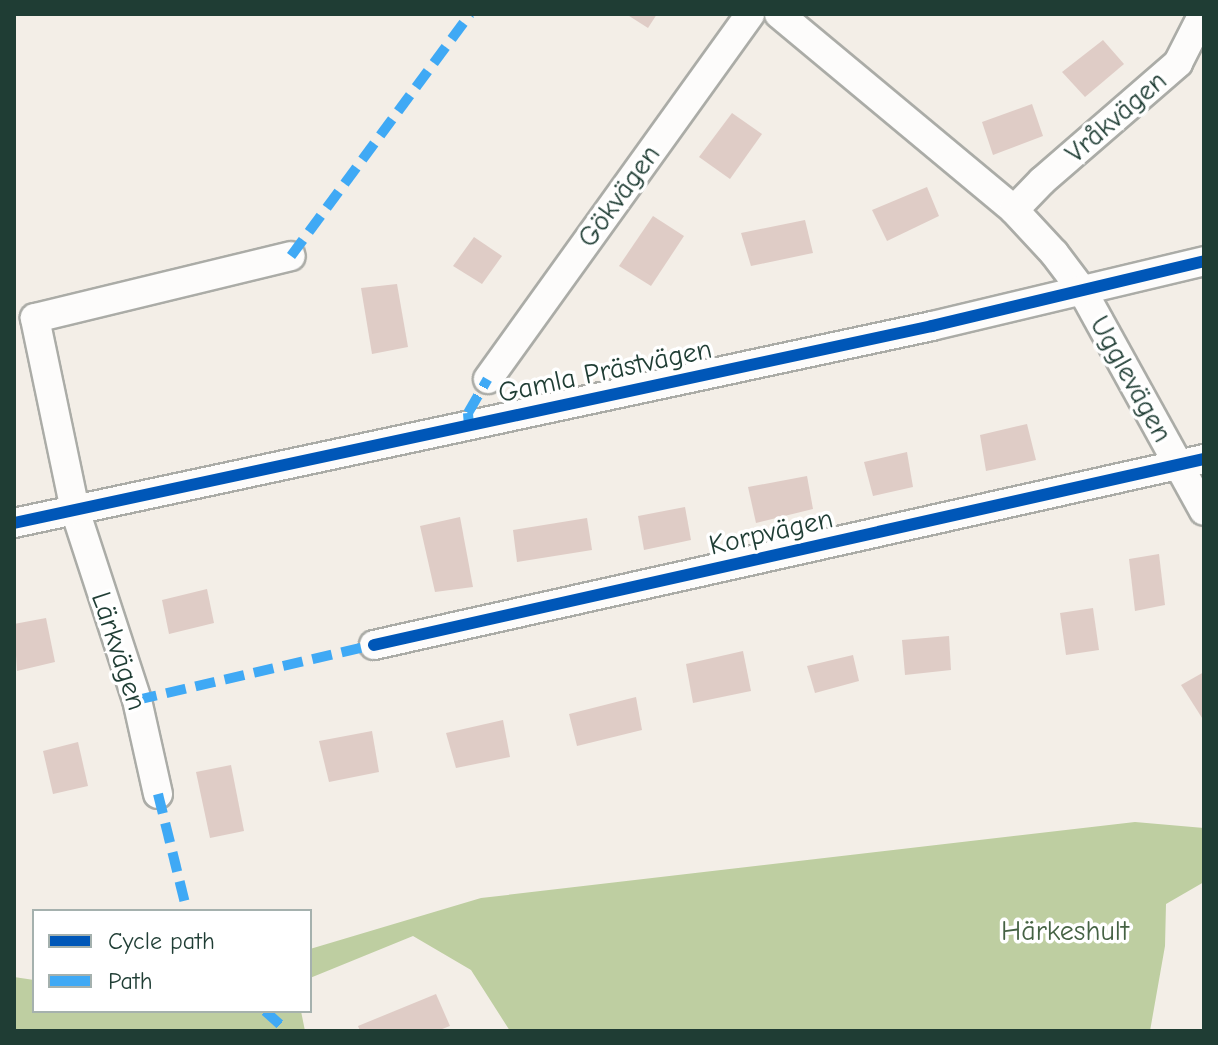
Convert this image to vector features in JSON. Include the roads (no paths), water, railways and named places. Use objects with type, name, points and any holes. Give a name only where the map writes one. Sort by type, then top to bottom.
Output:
[{"type":"street","name":"Gökvägen","points":[[488,379],[750,14]]},
{"type":"street","points":[[779,14],[1014,210],[1054,253],[1082,290]]},
{"type":"street","name":"Vråkvägen","points":[[1014,210],[1042,181],[1178,63],[1203,14]]},
{"type":"street","name":"Lärkvägen","points":[[158,794],[137,700],[75,510],[35,318],[291,256]]},
{"type":"street","name":"Gamla Prästvägen","points":[[14,523],[916,330],[1204,261]]},
{"type":"street","name":"Ugglevägen","points":[[1082,290],[1191,462],[1204,511]]},
{"type":"street","name":"Korpvägen","points":[[374,645],[1191,462]]},
{"type":"park label","name":"Härkeshult","points":[[1065,931]]}]
